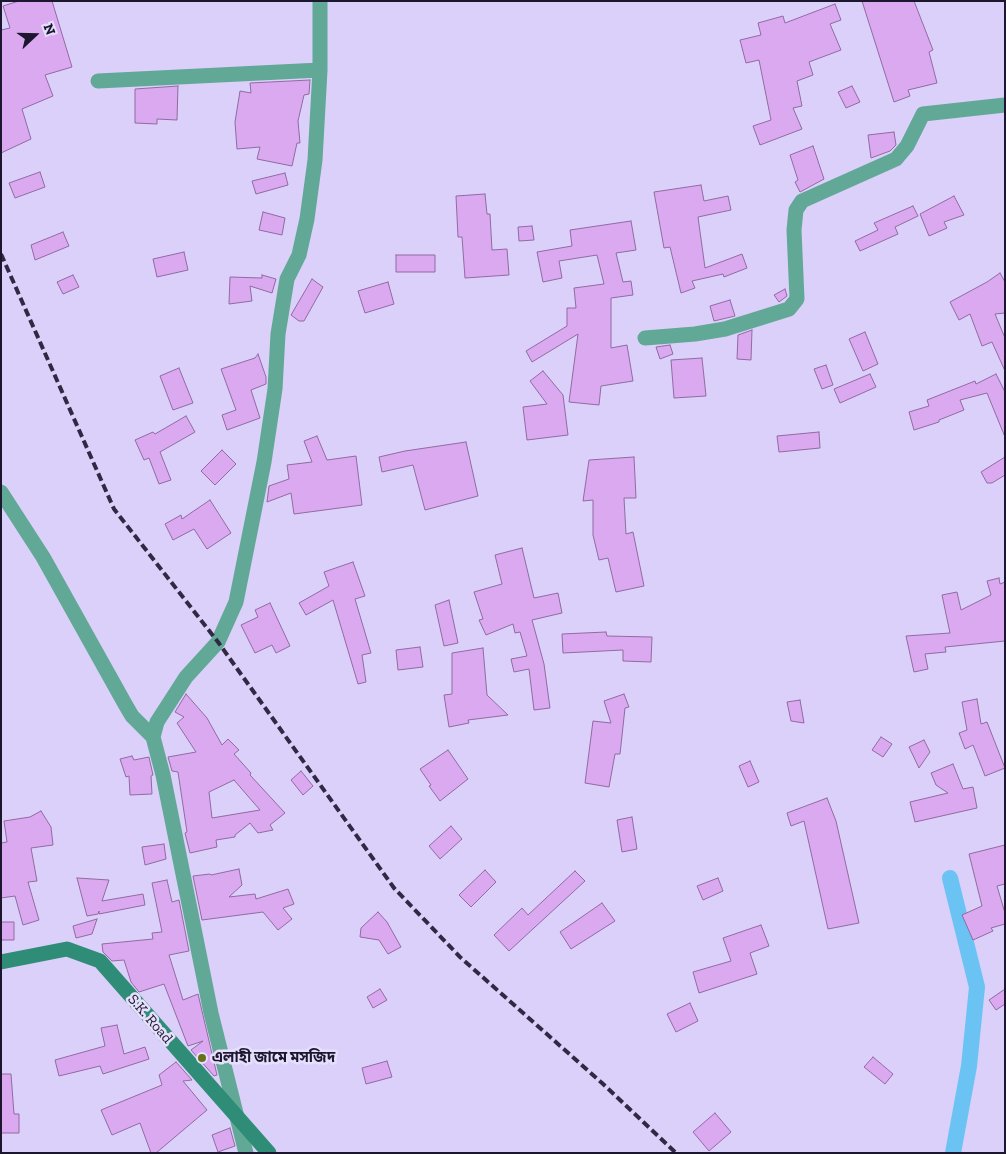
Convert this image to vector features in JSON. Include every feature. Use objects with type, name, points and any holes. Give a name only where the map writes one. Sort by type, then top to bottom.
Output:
[{"type":"main road","name":"S.K. Road","points":[[1,962],[68,949],[100,961],[269,1153]]},
{"type":"street","points":[[246,1153],[240,1122],[211,1013],[163,775],[153,737],[156,722],[186,678],[218,642],[236,602],[264,462],[276,381],[278,334],[287,279],[299,255],[307,219],[315,160],[320,70],[320,1]]},
{"type":"street","points":[[98,81],[320,70]]},
{"type":"street","points":[[644,338],[695,334],[725,329],[789,310],[797,299],[794,230],[796,210],[802,201],[896,159],[907,146],[923,114],[1005,105]]},
{"type":"street","points":[[1,492],[43,557],[128,710],[153,737]]},
{"type":"building","points":[[19,1],[52,1],[72,67],[45,75],[53,96],[22,109],[31,139],[1,153],[1,30],[10,28],[3,6]]},
{"type":"building","points":[[862,1],[914,1],[933,50],[929,52],[937,83],[908,90],[910,96],[894,102]]},
{"type":"building","points":[[835,4],[841,20],[830,24],[841,50],[809,62],[813,75],[797,81],[802,106],[793,108],[802,129],[760,145],[753,126],[771,120],[759,60],[746,63],[740,40],[761,35],[758,23],[783,16],[785,23]]},
{"type":"building","points":[[310,80],[309,94],[304,95],[298,121],[300,143],[297,143],[292,166],[257,159],[260,147],[237,149],[235,122],[240,91],[251,93],[250,83]]},
{"type":"building","points":[[178,86],[177,120],[157,119],[157,124],[135,123],[135,89]]},
{"type":"building","points":[[852,86],[860,102],[846,108],[838,92]]},
{"type":"building","points":[[894,132],[896,145],[890,151],[871,158],[868,135]]},
{"type":"building","points":[[813,146],[824,179],[800,192],[795,182],[798,180],[790,155]]},
{"type":"building","points":[[40,172],[45,187],[15,198],[9,183]]},
{"type":"building","points":[[285,173],[288,185],[256,194],[252,181]]},
{"type":"building","points":[[701,185],[704,201],[728,196],[731,210],[698,217],[705,268],[742,254],[747,268],[724,277],[723,274],[692,281],[695,288],[681,293],[670,247],[664,248],[654,192]]},
{"type":"building","points":[[485,194],[487,214],[490,214],[492,250],[507,249],[509,275],[465,278],[462,237],[458,237],[456,196]]},
{"type":"building","points":[[954,196],[964,215],[944,222],[947,228],[929,236],[920,214]]},
{"type":"building","points":[[913,206],[918,216],[895,227],[898,234],[860,251],[855,241],[878,230],[874,223]]},
{"type":"building","points":[[263,212],[285,218],[282,235],[259,230]]},
{"type":"building","points":[[631,221],[636,250],[616,253],[623,282],[631,281],[633,295],[611,298],[611,348],[627,345],[633,381],[601,386],[599,405],[569,402],[578,334],[532,362],[526,351],[567,326],[567,308],[576,308],[574,288],[604,284],[597,255],[559,261],[562,278],[543,282],[537,252],[572,246],[570,230]]},
{"type":"building","points":[[532,226],[534,240],[519,241],[518,227]]},
{"type":"building","points":[[63,232],[69,246],[35,260],[31,245]]},
{"type":"building","points":[[184,252],[188,270],[157,277],[153,259]]},
{"type":"building","points":[[396,255],[435,255],[435,272],[396,272]]},
{"type":"building","points":[[1000,273],[1005,282],[1005,313],[995,314],[1005,338],[1005,371],[992,342],[982,346],[970,314],[959,320],[950,302]]},
{"type":"building","points":[[73,275],[79,287],[63,294],[57,282]]},
{"type":"building","points":[[262,275],[276,279],[272,293],[250,286],[252,301],[229,304],[230,277],[262,278]]},
{"type":"building","points":[[312,279],[323,287],[304,321],[299,321],[291,315]]},
{"type":"building","points":[[388,282],[394,304],[365,313],[358,291]]},
{"type":"building","points":[[785,289],[787,296],[779,302],[774,295]]},
{"type":"building","points":[[730,300],[735,316],[714,321],[710,306]]},
{"type":"building","points":[[752,330],[751,360],[737,359],[738,335]]},
{"type":"building","points":[[865,332],[878,364],[863,371],[849,339]]},
{"type":"building","points":[[670,345],[673,354],[660,359],[656,347]]},
{"type":"building","points":[[258,354],[266,377],[266,384],[251,390],[260,418],[227,430],[222,415],[236,410],[221,369],[255,358]]},
{"type":"building","points":[[702,358],[706,396],[674,398],[671,360]]},
{"type":"building","points":[[826,365],[833,385],[822,389],[814,369]]},
{"type":"building","points":[[179,368],[193,403],[173,410],[160,376]]},
{"type":"building","points":[[543,371],[563,395],[568,435],[527,440],[523,407],[547,404],[530,381]]},
{"type":"building","points":[[870,374],[876,387],[840,403],[834,389]]},
{"type":"building","points":[[996,374],[1005,392],[1005,437],[987,393],[960,400],[964,410],[939,420],[939,422],[914,430],[909,412],[929,406],[927,400],[975,381],[976,384]]},
{"type":"building","points":[[186,416],[195,432],[160,452],[171,480],[159,484],[149,458],[144,460],[135,440],[153,432],[155,434]]},
{"type":"building","points":[[819,432],[820,448],[779,452],[777,436]]},
{"type":"building","points":[[317,436],[327,460],[356,456],[362,505],[294,514],[291,493],[267,502],[269,486],[289,479],[287,465],[312,462],[304,441]]},
{"type":"building","points":[[466,442],[478,496],[425,510],[413,465],[382,472],[379,457]]},
{"type":"building","points":[[222,450],[236,464],[215,485],[201,471]]},
{"type":"building","points":[[634,457],[636,498],[624,498],[626,534],[633,532],[644,586],[616,592],[608,558],[599,560],[593,535],[593,500],[583,501],[589,460]]},
{"type":"building","points":[[1005,457],[1005,475],[992,483],[987,483],[981,472]]},
{"type":"building","points":[[210,500],[231,533],[207,549],[194,529],[173,540],[165,524],[181,515],[182,519]]},
{"type":"building","points":[[522,548],[534,598],[558,593],[562,613],[532,620],[544,664],[550,708],[534,710],[529,669],[514,672],[511,659],[527,656],[520,632],[515,633],[513,624],[486,635],[479,620],[483,619],[474,592],[502,584],[495,555]]},
{"type":"building","points":[[353,562],[365,596],[355,599],[371,653],[362,655],[366,682],[358,684],[333,600],[306,615],[299,603],[329,586],[324,572]]},
{"type":"building","points":[[999,578],[1000,584],[1005,582],[1005,641],[945,647],[946,652],[925,654],[928,669],[914,672],[906,636],[950,633],[942,595],[957,592],[961,610],[991,595],[987,581]]},
{"type":"building","points":[[449,600],[458,643],[444,646],[435,605]]},
{"type":"building","points":[[270,603],[290,646],[276,653],[272,645],[255,653],[241,625],[258,617],[255,610]]},
{"type":"building","points":[[606,632],[607,636],[652,637],[651,662],[623,661],[623,650],[563,653],[562,634]]},
{"type":"building","points":[[420,647],[423,667],[398,670],[396,650]]},
{"type":"building","points":[[483,648],[487,695],[508,715],[468,720],[469,723],[449,727],[444,695],[452,694],[452,653]]},
{"type":"building","points":[[186,694],[207,718],[222,745],[228,739],[239,750],[234,754],[251,773],[250,775],[285,813],[270,825],[273,830],[258,833],[250,823],[235,837],[216,840],[217,847],[190,853],[185,833],[187,832],[178,772],[172,771],[168,757],[196,752],[177,723],[184,717],[175,712]],"holes":[[[234,780],[260,810],[212,818],[209,792]]]},
{"type":"building","points":[[624,694],[629,707],[625,708],[620,754],[615,754],[609,787],[585,783],[593,721],[611,723],[604,701]]},
{"type":"building","points":[[977,699],[981,724],[987,722],[1005,768],[985,776],[973,745],[965,749],[959,733],[967,730],[962,702]]},
{"type":"building","points":[[800,700],[804,723],[791,721],[787,702]]},
{"type":"building","points":[[881,737],[892,744],[883,757],[872,750]]},
{"type":"building","points":[[924,740],[930,752],[919,768],[909,747]]},
{"type":"building","points":[[448,750],[468,779],[440,801],[420,769]]},
{"type":"building","points":[[132,756],[134,760],[149,757],[153,775],[151,776],[152,794],[130,795],[129,776],[126,777],[120,759]]},
{"type":"building","points":[[750,761],[759,782],[748,787],[739,766]]},
{"type":"building","points":[[953,764],[963,789],[973,787],[977,808],[915,822],[910,802],[948,793],[936,785],[931,773]]},
{"type":"building","points":[[301,771],[313,786],[303,795],[291,780]]},
{"type":"building","points":[[827,798],[836,821],[859,923],[828,929],[804,821],[791,826],[787,813]]},
{"type":"building","points":[[41,811],[51,827],[53,845],[31,848],[37,881],[28,882],[39,920],[23,925],[15,896],[1,898],[1,843],[7,842],[4,821],[30,817]]},
{"type":"building","points":[[632,817],[637,849],[622,852],[617,820]]},
{"type":"building","points":[[451,826],[462,839],[440,859],[429,846]]},
{"type":"building","points":[[164,844],[166,859],[145,865],[142,847]]},
{"type":"building","points":[[1005,845],[1005,884],[997,886],[1005,913],[1005,924],[991,928],[993,931],[973,940],[962,915],[982,906],[969,854]]},
{"type":"building","points":[[239,869],[242,885],[229,897],[255,894],[256,899],[288,889],[294,904],[283,908],[292,919],[278,930],[263,912],[202,920],[193,876],[211,875]]},
{"type":"building","points":[[485,870],[496,882],[471,907],[459,895]]},
{"type":"building","points":[[575,871],[585,881],[509,951],[494,935],[522,908],[528,915]]},
{"type":"building","points":[[77,878],[109,880],[102,901],[143,894],[145,905],[99,914],[99,911],[98,914],[87,916]]},
{"type":"building","points":[[718,878],[723,891],[703,900],[697,886]]},
{"type":"building","points":[[167,880],[172,902],[179,900],[189,951],[169,955],[183,1000],[198,994],[217,1075],[214,1076],[191,1050],[203,1041],[188,1046],[164,984],[139,992],[131,982],[124,960],[112,961],[103,952],[102,944],[153,939],[152,933],[162,932],[152,883]]},
{"type":"building","points":[[602,903],[615,921],[571,949],[560,932]]},
{"type":"building","points":[[378,912],[387,922],[401,947],[388,954],[379,940],[360,937],[361,928]]},
{"type":"building","points":[[97,919],[92,934],[76,938],[73,926]]},
{"type":"building","points":[[1,922],[14,922],[14,940],[1,940]]},
{"type":"building","points":[[761,925],[769,946],[750,953],[757,974],[699,993],[693,972],[731,961],[723,938]]},
{"type":"building","points":[[380,989],[387,1000],[373,1008],[367,997]]},
{"type":"building","points":[[1005,989],[1005,1004],[996,1010],[989,1000]]},
{"type":"building","points":[[690,1003],[698,1021],[676,1032],[667,1014]]},
{"type":"building","points":[[117,1025],[124,1054],[145,1047],[149,1059],[103,1074],[100,1066],[59,1076],[55,1060],[105,1046],[101,1028]]},
{"type":"building","points":[[873,1057],[893,1074],[885,1084],[864,1067]]},
{"type":"building","points":[[387,1061],[392,1077],[366,1084],[362,1068]]},
{"type":"building","points":[[176,1062],[192,1080],[183,1081],[207,1110],[156,1153],[151,1153],[140,1123],[112,1135],[101,1110],[162,1085],[159,1075]]},
{"type":"building","points":[[1,1074],[11,1074],[14,1114],[19,1114],[19,1133],[1,1133]]},
{"type":"building","points":[[715,1113],[731,1132],[709,1151],[693,1132]]},
{"type":"building","points":[[230,1128],[235,1146],[218,1152],[212,1135]]},
{"type":"waterway","points":[[950,878],[977,987],[969,1066],[953,1153]]},
{"type":"railway","points":[[1,254],[114,509],[218,642],[394,888],[460,957],[602,1083],[676,1153]]},
{"type":"place","name":"এলাহী জামে মসজিদ","points":[[202,1058]]}]
